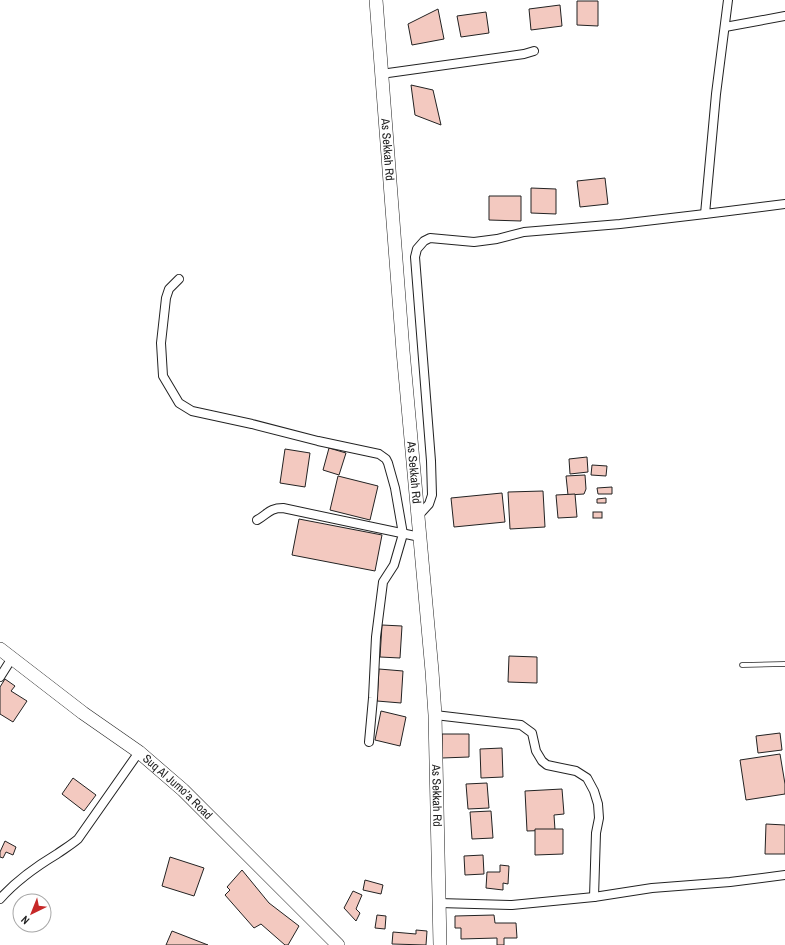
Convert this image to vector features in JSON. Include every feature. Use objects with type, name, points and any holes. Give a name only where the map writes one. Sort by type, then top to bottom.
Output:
[{"type":"main road","name":"As Sekkah Rd","points":[[376,0],[402,351],[435,715],[440,945]]},
{"type":"main road","name":"Suq Al Jumo’a Road","points":[[0,649],[83,714],[139,752],[183,790],[338,945]]},
{"type":"street","points":[[705,214],[728,0]]},
{"type":"street","points":[[725,27],[785,16]]},
{"type":"street","points":[[381,74],[524,54],[534,51]]},
{"type":"street","points":[[418,516],[429,504],[432,495],[431,461],[415,257],[417,249],[424,241],[430,238],[438,238],[474,242],[497,239],[524,232],[620,224],[785,204]]},
{"type":"street","points":[[178,279],[169,289],[166,298],[161,343],[163,376],[179,403],[192,411],[379,454],[386,459],[388,463],[395,488],[403,534],[394,565],[383,582],[376,637],[369,742]]},
{"type":"street","points":[[257,520],[275,508],[283,508],[420,537]]},
{"type":"street","points":[[0,677],[12,658]]},
{"type":"street","points":[[435,715],[521,725],[532,733],[536,751],[542,761],[547,765],[576,771],[587,778],[594,791],[600,818],[596,832],[594,897]]},
{"type":"street","points":[[0,899],[6,892],[33,871],[58,853],[68,848],[78,839],[139,752]]},
{"type":"street","points":[[439,903],[512,905],[594,897],[652,888],[785,876]]},
{"type":"lane","points":[[742,665],[785,664]]},
{"type":"building","points":[[577,1],[598,1],[598,26],[577,25]]},
{"type":"building","points":[[560,5],[562,26],[531,30],[529,9]]},
{"type":"building","points":[[438,9],[444,39],[412,45],[408,24]]},
{"type":"building","points":[[486,12],[489,33],[461,37],[457,16]]},
{"type":"building","points":[[411,85],[433,90],[441,125],[415,115]]},
{"type":"building","points":[[605,178],[608,204],[580,207],[577,181]]},
{"type":"building","points":[[531,188],[556,189],[556,214],[531,213]]},
{"type":"building","points":[[489,196],[521,196],[521,221],[489,220]]},
{"type":"building","points":[[329,448],[346,453],[339,475],[323,470]]},
{"type":"building","points":[[285,449],[310,453],[305,487],[280,483]]},
{"type":"building","points":[[587,457],[588,472],[570,474],[569,459]]},
{"type":"building","points":[[592,465],[607,466],[606,476],[591,475]]},
{"type":"building","points":[[585,475],[586,489],[584,494],[568,495],[566,476]]},
{"type":"building","points":[[338,476],[378,486],[370,520],[330,510]]},
{"type":"building","points":[[612,487],[612,494],[598,494],[597,488]]},
{"type":"building","points":[[543,491],[545,527],[510,529],[508,492]]},
{"type":"building","points":[[502,493],[505,522],[454,527],[451,498]]},
{"type":"building","points":[[575,494],[577,517],[558,518],[556,495]]},
{"type":"building","points":[[606,498],[606,503],[597,503],[597,499]]},
{"type":"building","points":[[593,512],[602,512],[602,518],[593,518]]},
{"type":"building","points":[[299,519],[382,535],[375,571],[292,555]]},
{"type":"building","points":[[382,625],[402,626],[400,658],[380,657]]},
{"type":"building","points":[[509,656],[537,657],[537,683],[508,682]]},
{"type":"building","points":[[379,669],[403,671],[401,703],[377,701]]},
{"type":"building","points":[[5,679],[15,686],[11,691],[27,701],[13,722],[0,714],[0,687]]},
{"type":"building","points":[[381,711],[406,717],[400,746],[375,740]]},
{"type":"building","points":[[780,733],[782,750],[758,753],[756,736]]},
{"type":"building","points":[[442,734],[469,734],[469,757],[442,758]]},
{"type":"building","points":[[502,748],[503,777],[481,778],[480,749]]},
{"type":"building","points":[[780,754],[785,784],[785,794],[746,800],[740,760]]},
{"type":"building","points":[[73,778],[96,795],[84,811],[62,794]]},
{"type":"building","points":[[487,783],[489,808],[468,809],[466,784]]},
{"type":"building","points":[[562,789],[564,814],[554,815],[555,830],[527,831],[525,791]]},
{"type":"building","points":[[491,811],[493,838],[472,839],[470,812]]},
{"type":"building","points":[[766,824],[785,825],[785,854],[765,854]]},
{"type":"building","points":[[535,829],[563,829],[563,854],[535,855]]},
{"type":"building","points":[[5,841],[16,847],[13,855],[6,852],[3,858],[0,857],[0,852]]},
{"type":"building","points":[[483,855],[484,874],[465,875],[464,856]]},
{"type":"building","points":[[170,857],[204,868],[194,896],[162,886]]},
{"type":"building","points":[[500,865],[509,866],[508,884],[503,883],[503,890],[486,888],[487,872],[500,872]]},
{"type":"building","points":[[242,870],[269,903],[299,926],[288,945],[285,945],[261,924],[254,928],[225,895],[230,890],[227,887]]},
{"type":"building","points":[[365,880],[383,885],[381,894],[363,890]]},
{"type":"building","points":[[353,891],[362,895],[356,909],[360,913],[356,921],[344,908]]},
{"type":"building","points":[[377,915],[386,916],[385,929],[375,928]]},
{"type":"building","points":[[494,915],[495,923],[516,923],[517,938],[504,938],[504,945],[497,945],[497,938],[461,939],[461,928],[455,928],[455,916]]},
{"type":"building","points":[[416,930],[427,931],[426,945],[392,944],[393,932],[416,934]]},
{"type":"building","points":[[172,931],[208,945],[166,945]]}]
